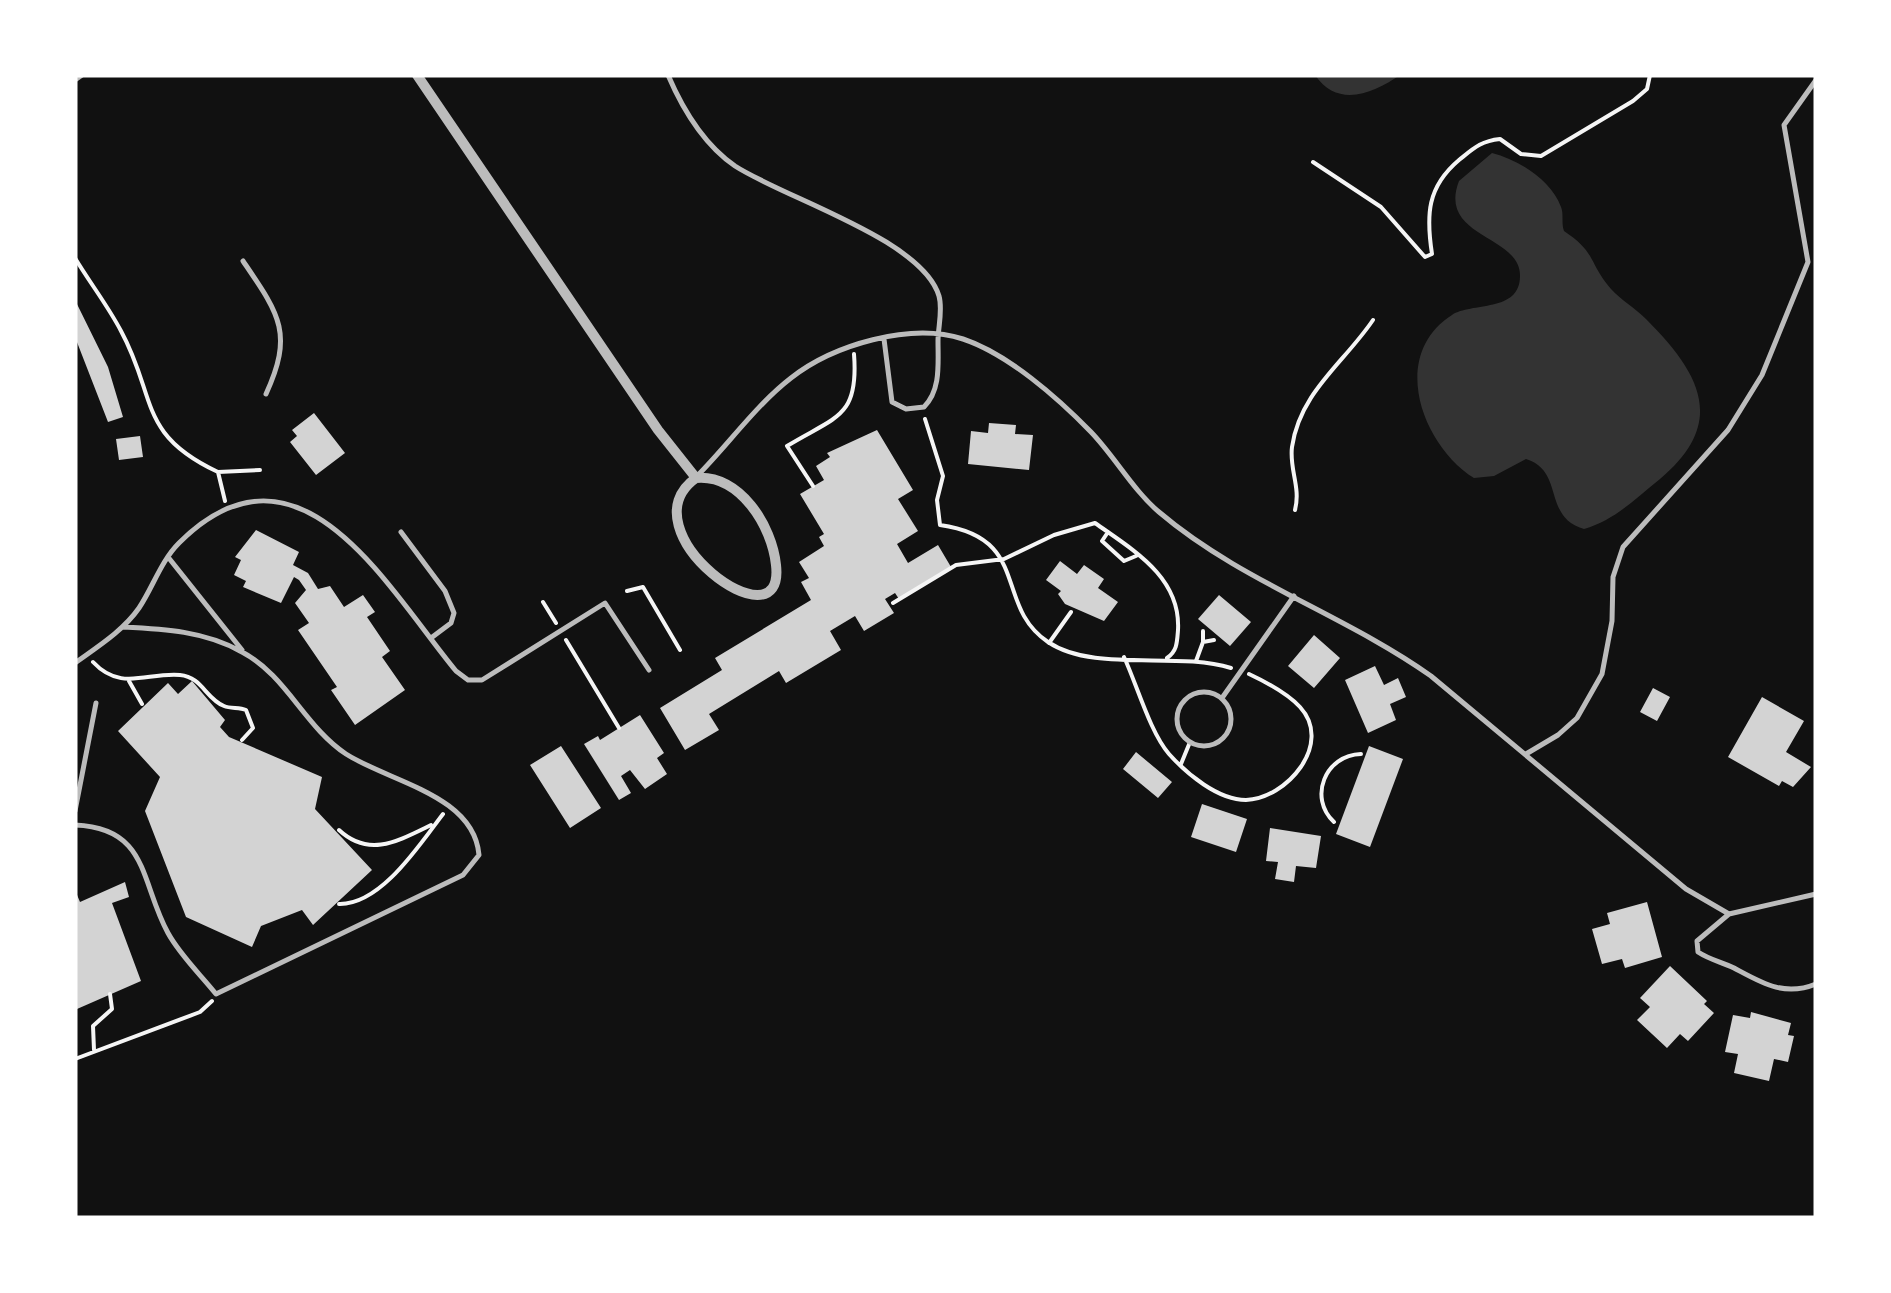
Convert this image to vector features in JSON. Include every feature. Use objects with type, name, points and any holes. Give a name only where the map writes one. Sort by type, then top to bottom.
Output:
[{"type":"street","points":[[417,75],[658,430],[696,478],[727,484],[761,519],[777,574],[766,595],[754,598],[732,590],[692,551],[679,508],[686,486],[696,478]]},
{"type":"lane","points":[[75,80],[82,75]]},
{"type":"lane","points":[[668,75],[680,104],[718,153],[752,176],[877,237],[919,268],[938,293],[934,390],[924,407],[898,407],[889,395],[884,339]]},
{"type":"lane","points":[[1526,754],[1558,736],[1592,696],[1608,656],[1612,576],[1623,547],[1728,430],[1762,375],[1808,262],[1784,125],[1816,80]]},
{"type":"lane","points":[[244,261],[277,311],[283,340],[266,394]]},
{"type":"lane","points":[[1808,262],[1816,268]]},
{"type":"lane","points":[[696,478],[788,380],[854,347],[884,339],[938,334],[960,338],[995,354],[1090,431],[1156,510],[1192,537],[1388,645],[1526,754],[1686,889],[1729,914]]},
{"type":"lane","points":[[75,663],[123,627],[142,604],[168,556],[204,524],[265,498],[302,508],[376,566],[456,671],[476,682],[605,603],[649,670]]},
{"type":"lane","points":[[401,532],[437,579],[454,613],[451,623],[430,638]]},
{"type":"lane","points":[[75,824],[108,832],[131,845],[174,942],[216,994],[462,875],[479,855],[465,816],[341,750],[280,683],[244,652],[168,556]]},
{"type":"lane","points":[[1222,698],[1294,596]]},
{"type":"lane","points":[[123,627],[195,634],[244,652]]},
{"type":"lane","points":[[1206,692],[1222,698],[1231,714],[1223,738],[1207,746],[1190,742],[1178,728],[1182,703],[1206,692]]},
{"type":"lane","points":[[75,811],[96,703]]},
{"type":"lane","points":[[1816,894],[1729,914],[1704,931],[1697,942],[1698,952],[1766,986],[1790,990],[1816,984]]},
{"type":"path","points":[[1313,162],[1381,208],[1424,257],[1432,254],[1428,228],[1433,189],[1444,173],[1482,140],[1500,139],[1521,154],[1541,156],[1633,101],[1647,89],[1650,75]]},
{"type":"path","points":[[75,258],[122,331],[160,427],[176,449],[218,472],[260,470]]},
{"type":"path","points":[[1295,510],[1298,486],[1292,450],[1302,412],[1325,376],[1373,320]]},
{"type":"path","points":[[813,486],[787,446],[850,404],[856,377],[854,347]]},
{"type":"path","points":[[912,419],[924,416],[937,448],[942,476],[937,500],[940,524],[972,532],[1004,558],[1016,598],[1049,643],[1088,656],[1167,658],[1196,660],[1242,671],[1267,682],[1306,716],[1309,746],[1299,772],[1279,789],[1245,800],[1219,793],[1180,764],[1158,740],[1124,657]]},
{"type":"path","points":[[218,472],[228,511]]},
{"type":"path","points":[[893,603],[956,565],[1004,558],[1089,523],[1137,554],[1168,585],[1173,596],[1176,647],[1167,658]]},
{"type":"path","points":[[1108,532],[1102,541],[1105,548],[1124,561],[1137,554]]},
{"type":"path","points":[[626,591],[643,587],[680,650]]},
{"type":"path","points":[[544,602],[619,728]]},
{"type":"path","points":[[1049,643],[1071,612]]},
{"type":"path","points":[[1196,660],[1203,631]]},
{"type":"path","points":[[1203,642],[1214,640]]},
{"type":"path","points":[[87,654],[103,672],[129,681],[183,675],[196,680],[220,705],[246,710],[253,728],[242,740]]},
{"type":"path","points":[[129,681],[142,704]]},
{"type":"path","points":[[1180,764],[1190,742]]},
{"type":"path","points":[[1334,822],[1320,806],[1326,776],[1346,756],[1361,754]]},
{"type":"path","points":[[339,904],[358,900],[378,888],[449,806]]},
{"type":"path","points":[[339,830],[361,847],[378,846],[436,824]]},
{"type":"path","points":[[94,1050],[94,1026],[112,1010],[110,994]]},
{"type":"path","points":[[75,1060],[200,1012],[216,994]]},
{"type":"shaded area","points":[[1315,75],[1400,75],[1368,92],[1345,95],[1324,86]]},
{"type":"shaded area","points":[[1492,153],[1523,166],[1550,188],[1561,207],[1564,231],[1587,252],[1611,289],[1665,339],[1692,378],[1699,398],[1700,418],[1694,438],[1681,458],[1624,508],[1584,529],[1563,515],[1546,473],[1526,459],[1494,476],[1474,478],[1440,445],[1420,400],[1417,376],[1421,353],[1432,332],[1452,315],[1503,301],[1518,288],[1517,262],[1469,225],[1459,214],[1455,200],[1459,181]]},
{"type":"building","points":[[75,300],[108,367],[123,417],[108,422],[75,337]]},
{"type":"building","points":[[314,413],[345,453],[316,475],[290,442],[297,436],[292,430]]},
{"type":"building","points":[[989,423],[1016,425],[1015,434],[1033,435],[1029,470],[968,464],[971,431],[988,433]]},
{"type":"building","points":[[877,430],[913,490],[898,499],[918,531],[897,544],[908,563],[938,545],[951,567],[899,599],[895,593],[885,599],[894,613],[864,631],[855,616],[830,631],[841,650],[786,683],[779,671],[709,714],[719,730],[685,750],[660,708],[722,670],[715,658],[811,600],[801,582],[809,578],[799,562],[824,546],[819,537],[824,534],[800,494],[824,480],[816,466],[830,457],[827,453]]},
{"type":"building","points":[[140,436],[143,457],[119,460],[116,439]]},
{"type":"building","points":[[256,530],[299,552],[293,565],[308,573],[318,589],[330,586],[344,607],[363,595],[375,612],[367,617],[390,651],[382,657],[405,690],[355,725],[331,690],[337,687],[298,630],[309,623],[295,603],[306,590],[299,580],[294,577],[281,603],[243,587],[246,581],[234,575],[241,560],[235,557]]},
{"type":"building","points":[[1060,561],[1077,574],[1084,565],[1104,579],[1098,588],[1118,602],[1104,621],[1065,604],[1058,594],[1061,591],[1046,580]]},
{"type":"building","points":[[1219,595],[1251,622],[1230,646],[1198,619]]},
{"type":"building","points":[[1314,635],[1340,658],[1314,688],[1288,666]]},
{"type":"building","points":[[1375,666],[1384,685],[1398,678],[1406,697],[1390,704],[1396,720],[1368,733],[1345,680]]},
{"type":"building","points":[[192,681],[225,720],[220,727],[229,737],[322,777],[315,809],[372,870],[313,925],[302,910],[261,926],[252,947],[186,917],[145,811],[160,777],[118,731],[168,683],[178,694]]},
{"type":"building","points":[[1653,688],[1670,697],[1657,721],[1640,712]]},
{"type":"building","points":[[1762,697],[1804,721],[1786,752],[1811,767],[1793,787],[1782,781],[1779,786],[1728,757]]},
{"type":"building","points":[[640,715],[664,753],[657,758],[667,774],[645,789],[630,770],[621,776],[631,793],[619,800],[584,744],[598,736],[600,740]]},
{"type":"building","points":[[561,746],[601,808],[570,828],[530,765]]},
{"type":"building","points":[[1369,746],[1403,759],[1370,847],[1336,834]]},
{"type":"building","points":[[1136,752],[1172,782],[1158,798],[1123,769]]},
{"type":"building","points":[[1202,804],[1247,819],[1236,852],[1191,837]]},
{"type":"building","points":[[1270,828],[1321,836],[1316,868],[1296,866],[1294,882],[1275,879],[1278,862],[1266,861]]},
{"type":"building","points":[[125,882],[129,897],[112,903],[141,981],[77,1009],[75,890],[80,902]]},
{"type":"building","points":[[1647,902],[1662,957],[1625,968],[1622,959],[1602,964],[1592,929],[1610,924],[1607,913]]},
{"type":"building","points":[[1670,966],[1707,1001],[1704,1004],[1714,1013],[1688,1041],[1680,1034],[1667,1048],[1637,1020],[1650,1007],[1640,998]]},
{"type":"building","points":[[1751,1012],[1791,1023],[1788,1035],[1794,1036],[1788,1062],[1774,1059],[1769,1081],[1734,1073],[1738,1054],[1725,1052],[1733,1015],[1750,1018]]}]
